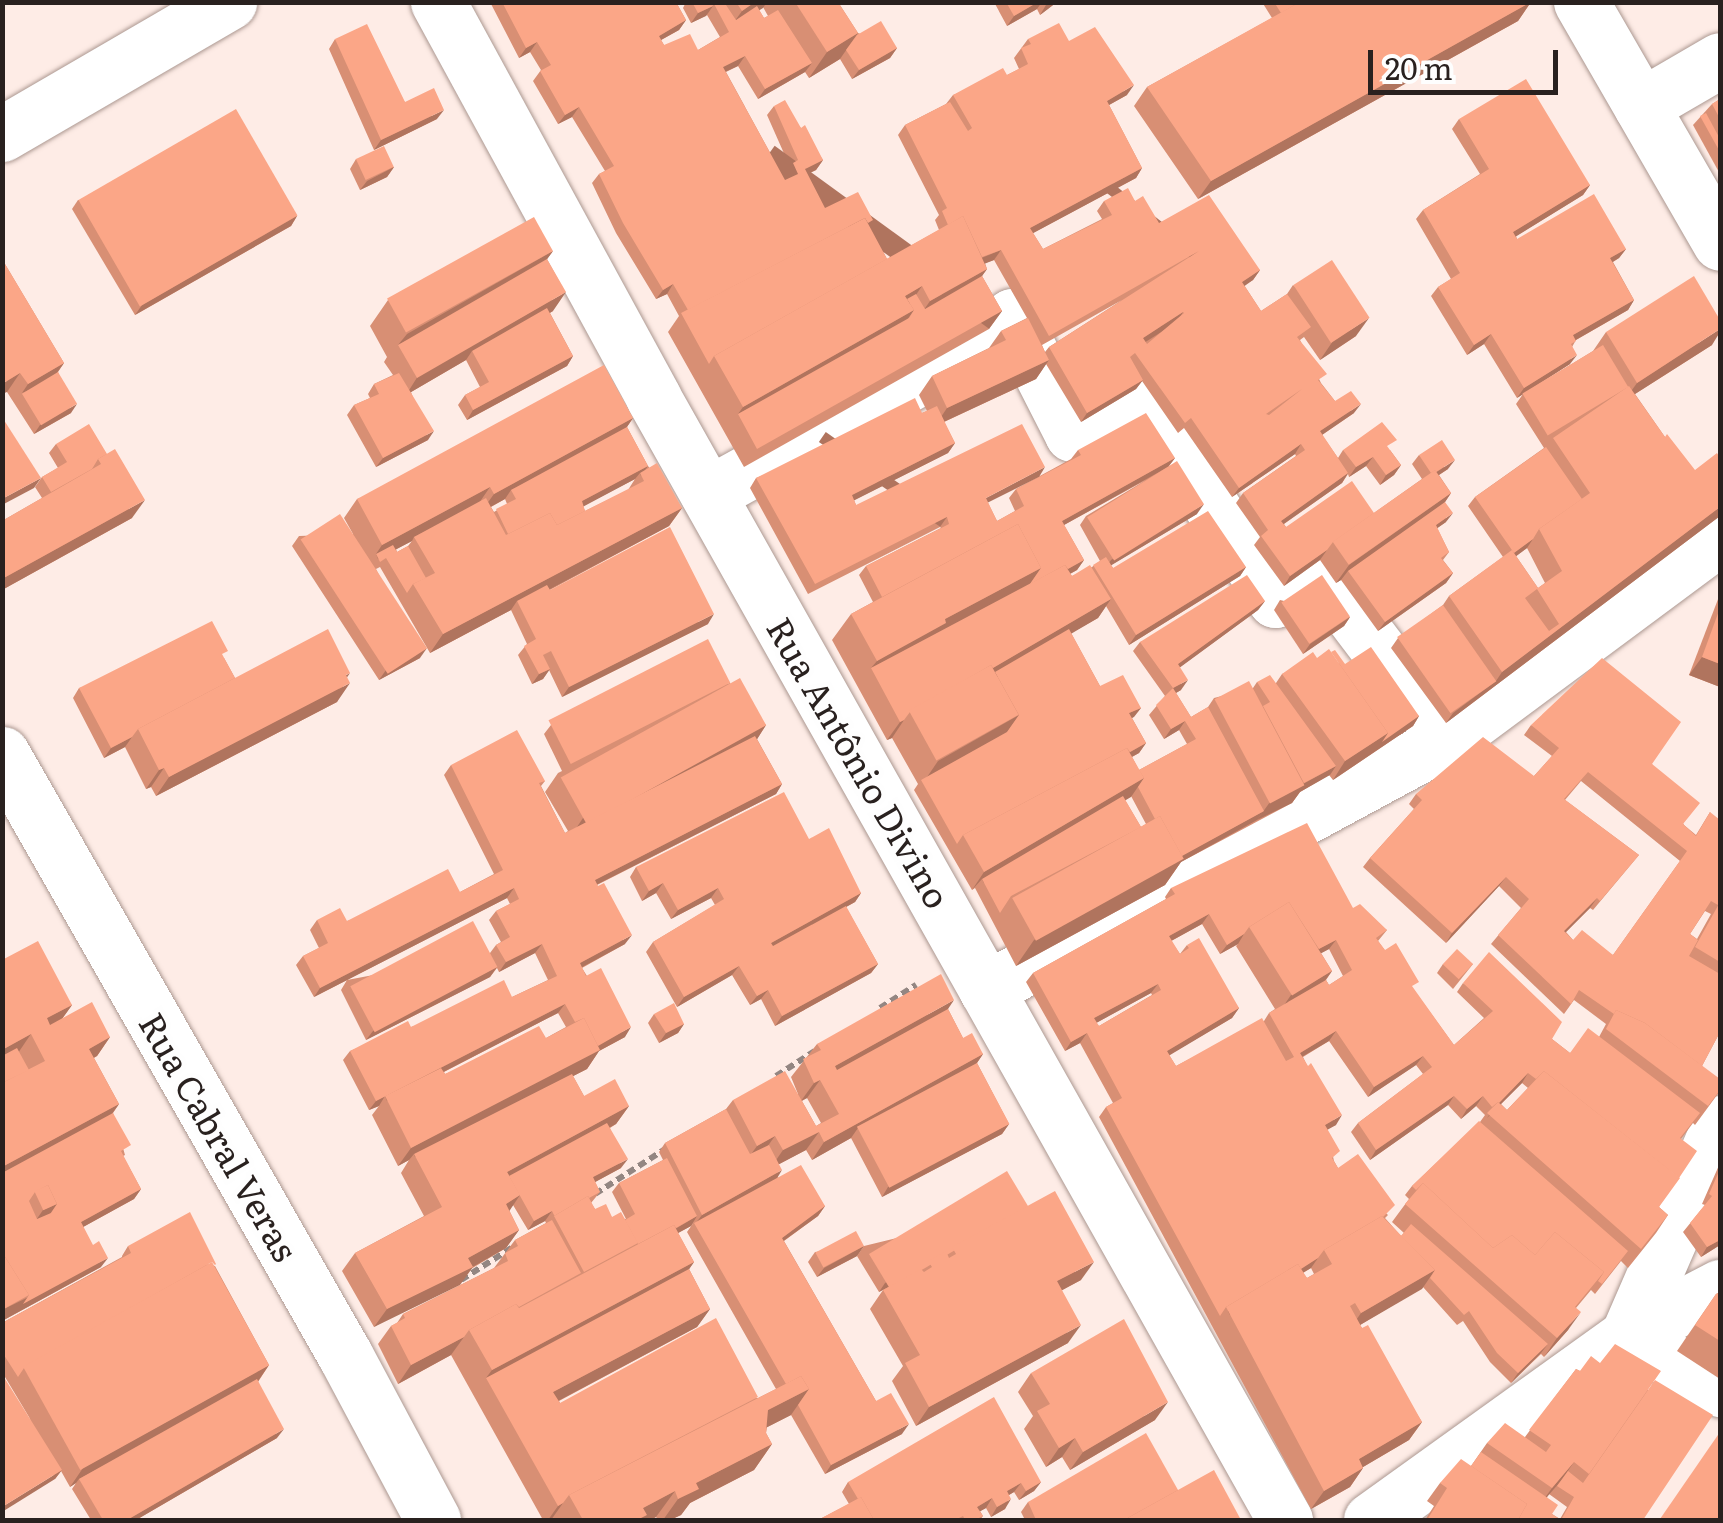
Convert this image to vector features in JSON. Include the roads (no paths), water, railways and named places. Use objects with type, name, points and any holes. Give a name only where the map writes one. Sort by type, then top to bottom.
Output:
[{"type":"street","points":[[2,134],[229,2]]},
{"type":"street","name":"Rua Antônio Divino","points":[[438,2],[708,494],[1285,1520]]},
{"type":"street","points":[[1580,2],[1720,243]]},
{"type":"street","points":[[1640,106],[1720,60]]},
{"type":"street","points":[[708,494],[966,352],[1012,316],[1072,434],[1142,404],[1275,600],[1318,570],[1447,740]]},
{"type":"street","points":[[977,970],[1447,740],[1720,538]]},
{"type":"street","name":"Rua Cabral Veras","points":[[2,754],[345,1356],[433,1520]]},
{"type":"street","points":[[1628,1334],[1720,1124]]},
{"type":"street","points":[[1370,1520],[1628,1334],[1720,1287]]},
{"type":"street","points":[[1628,1334],[1720,1389]]}]
